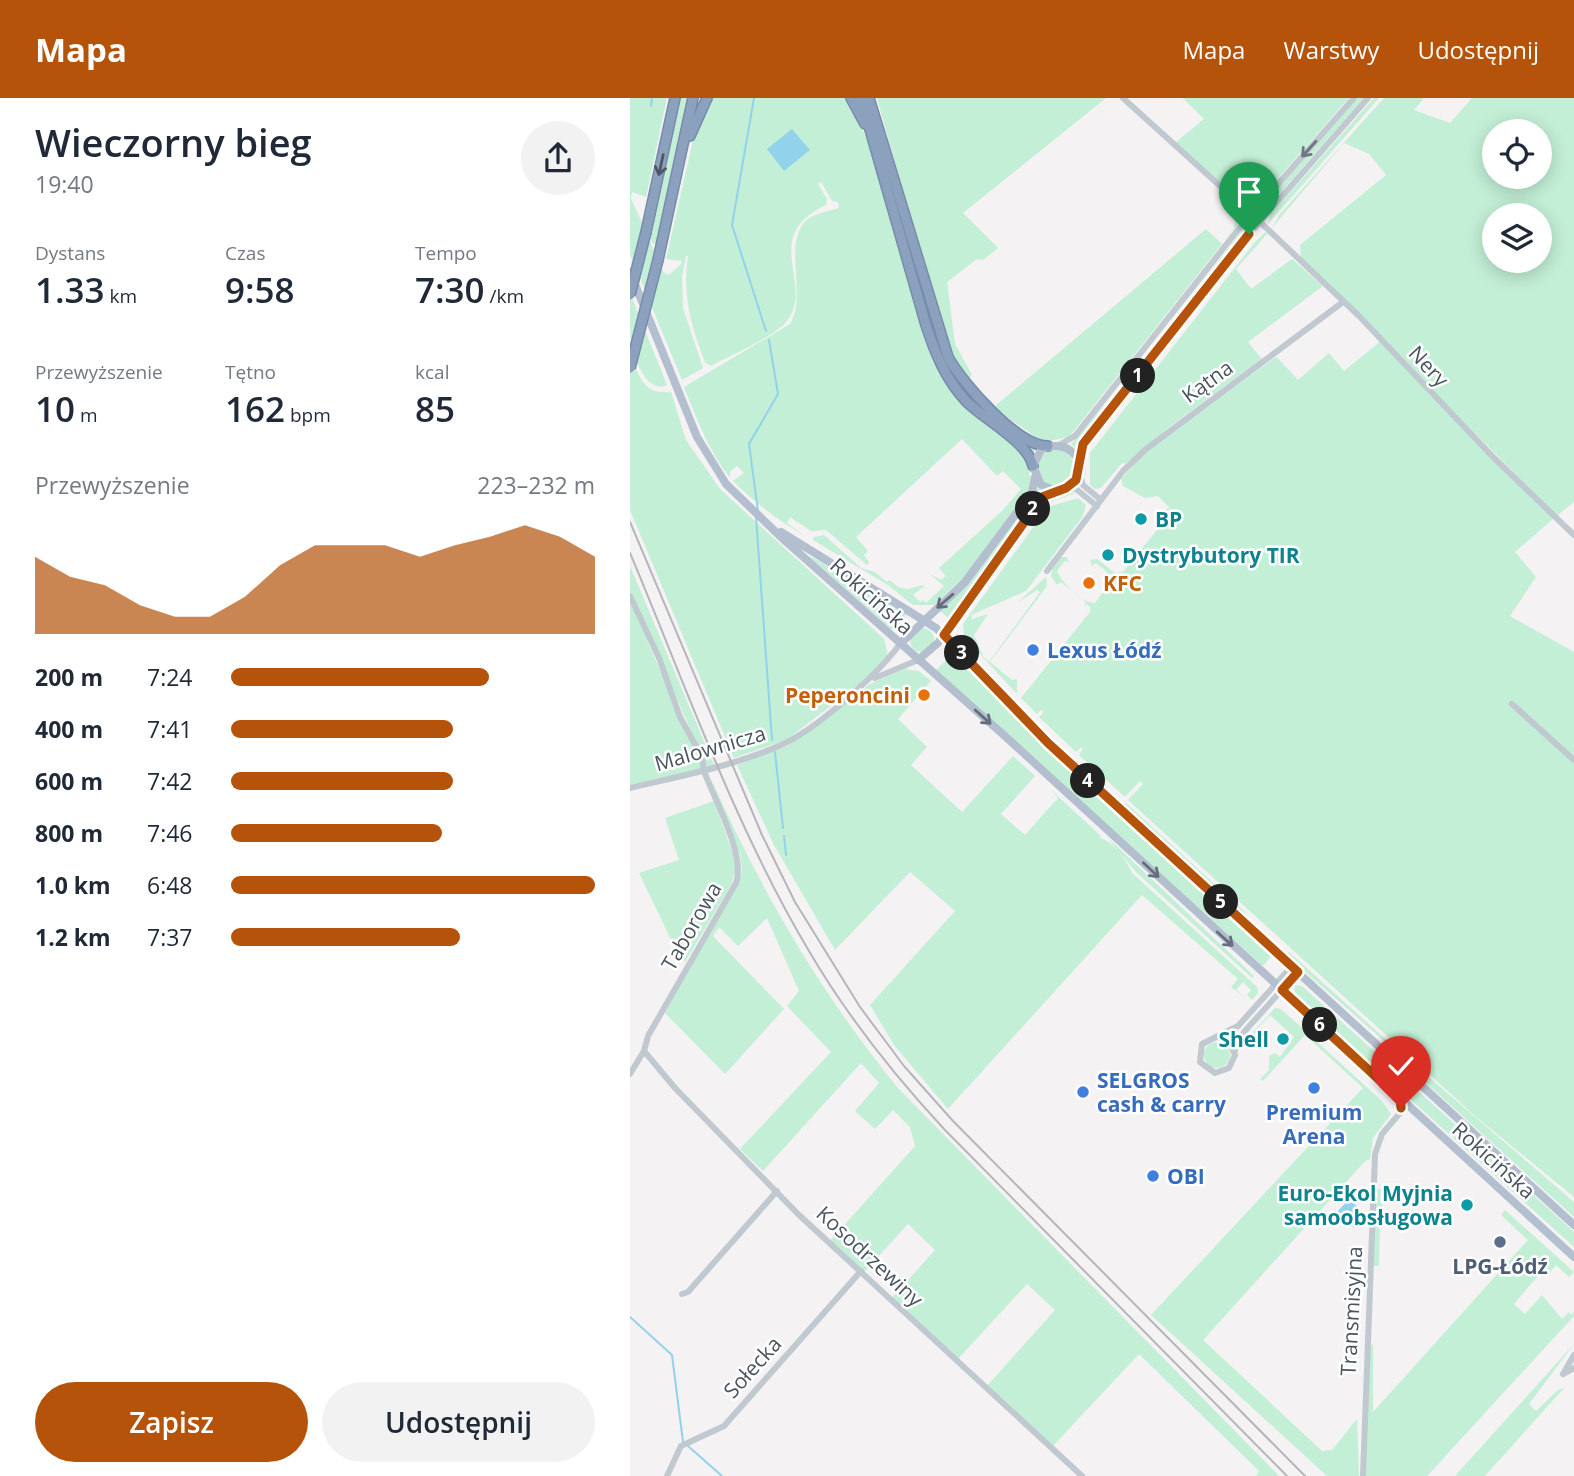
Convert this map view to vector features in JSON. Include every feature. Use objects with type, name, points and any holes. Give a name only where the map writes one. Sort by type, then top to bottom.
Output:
[{"type":"highway","points":[[630,295],[675,98]]},
{"type":"highway","points":[[630,368],[658,260],[693,98]]},
{"type":"highway","points":[[678,171],[707,98]]},
{"type":"highway","points":[[851,98],[869,134],[885,181]]},
{"type":"highway","points":[[861,98],[926,325],[943,368],[967,401],[1026,451],[1034,471]]},
{"type":"highway","points":[[869,98],[947,357],[965,384],[987,407],[1033,443],[1048,446]]},
{"type":"highway","points":[[874,98],[883,139]]},
{"type":"main road","name":"Rokicińska","points":[[630,272],[703,451],[722,479],[1574,1257]]},
{"type":"main road","points":[[900,644],[975,569],[1032,492],[1039,453],[1048,446],[1059,445],[1071,450],[1078,461],[1079,472],[1066,488],[1040,499],[932,651],[918,660]]},
{"type":"main road","points":[[1034,471],[1044,487],[1056,491]]},
{"type":"main road","name":"Rokicińska","points":[[770,524],[924,618],[944,635],[1048,743],[1574,1225]]},
{"type":"street","points":[[1123,98],[1251,214]]},
{"type":"street","points":[[1059,445],[1071,440],[1082,428],[1251,214],[1354,98]]},
{"type":"street","points":[[1078,461],[1083,444],[1259,221],[1368,98]]},
{"type":"street","name":"Nery","points":[[1259,221],[1574,535]]},
{"type":"street","name":"Kątna","points":[[1047,571],[1126,467],[1146,449],[1343,302]]},
{"type":"street","points":[[1079,472],[1083,485],[1099,503]]},
{"type":"street","points":[[1066,488],[1076,489],[1099,503]]},
{"type":"street","name":"Taborowa","points":[[630,596],[659,658],[680,717],[702,757],[704,771],[736,853],[739,874],[648,1036],[645,1051],[630,1074]]},
{"type":"street","name":"Malownicza","points":[[630,788],[704,771],[788,742],[865,684],[900,644]]},
{"type":"street","name":"Malownicza","points":[[865,684],[918,660]]},
{"type":"street","points":[[1512,704],[1574,760]]},
{"type":"street","points":[[1278,987],[1244,1032],[1234,1061],[1226,1070],[1215,1073],[1205,1068],[1199,1058],[1200,1048],[1208,1040],[1238,1026],[1294,970]]},
{"type":"street","points":[[1217,1037],[1229,1041],[1235,1052]]},
{"type":"street","name":"Kosodrzewiny","points":[[645,1051],[675,1088],[777,1191],[1082,1476]]},
{"type":"street","points":[[1400,1099],[1400,1113],[1416,1113]]},
{"type":"street","name":"Transmisyjna","points":[[1363,1476],[1375,1154],[1382,1134],[1400,1113]]},
{"type":"street","points":[[682,1294],[688,1292],[777,1191]]},
{"type":"street","name":"Sołecka","points":[[667,1476],[681,1446],[724,1426],[861,1271]]},
{"type":"street","points":[[1574,1355],[1563,1374],[1574,1368]]},
{"type":"green space","points":[[630,98],[667,98],[646,197],[632,192],[631,198],[664,273],[669,275],[682,261],[666,259],[693,140],[711,98],[847,98],[851,104],[872,151],[935,360],[961,400],[1025,455],[1031,480],[1029,489],[968,573],[934,605],[913,605],[888,585],[813,540],[814,537],[824,535],[861,568],[875,572],[898,587],[908,589],[923,585],[926,590],[923,587],[913,595],[920,602],[923,600],[926,603],[944,586],[930,574],[941,580],[946,576],[939,568],[1003,510],[1021,489],[1003,471],[997,476],[962,439],[856,537],[868,551],[864,555],[869,562],[867,565],[826,530],[811,531],[790,517],[787,523],[805,536],[767,511],[733,481],[744,473],[737,466],[730,472],[730,478],[709,445],[684,387],[790,324],[797,299],[795,254],[800,228],[811,217],[839,208],[838,202],[832,201],[821,182],[818,184],[827,199],[826,205],[806,217],[796,231],[792,245],[795,304],[789,318],[775,332],[711,366],[705,362],[692,323],[687,297],[686,256],[682,277],[683,308],[703,368],[682,380],[630,254]]},
{"type":"green space","points":[[679,98],[690,98],[658,242],[653,244],[649,235]]},
{"type":"green space","points":[[877,98],[1106,98],[963,213],[998,248],[983,260],[977,259],[947,282],[955,344],[972,375],[968,379],[995,406],[1206,229],[1222,244],[1069,437],[1043,442],[981,397],[954,361],[944,338]]},
{"type":"green space","points":[[1183,98],[1349,98],[1256,203],[1248,206],[1175,143],[1204,119]]},
{"type":"green space","points":[[1358,98],[1364,98],[1248,229],[1245,226]]},
{"type":"green space","points":[[1374,98],[1379,98],[1268,224],[1270,215]]},
{"type":"green space","points":[[1384,98],[1424,98],[1414,110],[1450,123],[1472,98],[1574,98],[1574,502],[1557,516],[1301,258],[1300,245],[1386,175],[1369,154],[1344,143],[1271,229],[1280,214]]},
{"type":"green space","points":[[872,115],[934,333],[962,385],[986,413],[969,398],[949,372],[934,339]]},
{"type":"green space","points":[[1240,209],[1237,225],[1223,243],[1233,229]]},
{"type":"green space","points":[[1243,229],[1246,232],[1076,449],[1071,444],[1126,380]]},
{"type":"green space","points":[[1265,232],[1270,236],[1267,234],[1236,269],[1251,289],[1292,259],[1323,286],[1248,342],[1262,359],[1169,427],[1125,464],[1122,463],[1101,488],[1094,489],[1090,484],[1090,453]]},
{"type":"green space","points":[[1252,236],[1254,238],[1087,450],[1085,482],[1084,448]]},
{"type":"green space","points":[[630,293],[667,385],[653,385],[643,374],[635,358],[631,344]]},
{"type":"green space","points":[[1381,341],[1554,518],[1515,552],[1536,577],[1510,616],[1574,652],[1574,1197],[1475,1116],[1128,800],[1143,784],[1140,781],[1125,797],[1079,755],[1083,749],[1081,747],[1076,752],[1039,717],[1044,712],[1041,710],[1037,714],[1021,698],[1090,612],[1090,607],[1087,604],[1084,607],[1086,602],[1081,598],[1095,603],[1113,578],[1109,575],[1108,579],[1105,576],[1107,572],[1096,563],[1092,566],[1090,560],[1097,559],[1115,573],[1123,572],[1161,525],[1165,514],[1162,511],[1159,515],[1158,512],[1170,508],[1158,496],[1145,498],[1123,486],[1121,479],[1146,451],[1277,357],[1298,380],[1329,353],[1344,371]]},
{"type":"green space","points":[[630,353],[648,387],[671,392],[686,440],[720,489],[884,639],[888,655],[861,683],[786,740],[734,758],[630,510]]},
{"type":"green space","points":[[1005,430],[1036,449],[1033,454]]},
{"type":"green space","points":[[1056,449],[1069,455],[1075,468],[1069,481],[1056,487],[1043,481],[1037,468],[1043,455]]},
{"type":"green space","points":[[1037,488],[1043,491],[951,620],[939,610]]},
{"type":"green space","points":[[1069,492],[1076,493],[1047,503],[996,571],[1045,499]]},
{"type":"green space","points":[[1078,498],[1086,505],[1083,516],[1026,591],[971,615],[972,619],[988,614],[974,635],[983,656],[989,662],[1040,592],[1037,590],[1017,603],[1046,577],[1047,586],[990,662],[1012,680],[1017,679],[1017,694],[964,637],[963,624],[1048,507]]},
{"type":"green space","points":[[812,557],[907,614],[892,630]]},
{"type":"green space","points":[[1061,557],[1067,557],[1069,562],[1065,561],[1057,571],[1072,591],[1061,582],[1057,585],[1051,576],[1052,569]]},
{"type":"green space","points":[[630,566],[714,765],[707,767],[630,592]]},
{"type":"green space","points":[[630,601],[702,768],[630,786]]},
{"type":"green space","points":[[922,628],[931,631],[934,640],[931,649],[922,652],[913,649],[910,640],[913,631]]},
{"type":"green space","points":[[954,652],[1044,746],[1272,955],[1263,966],[936,670]]},
{"type":"green space","points":[[905,669],[919,671],[931,681],[898,719],[927,747],[911,765],[962,812],[1013,756],[1035,776],[1001,814],[1025,835],[1058,798],[1050,789],[1101,836],[1099,838],[1104,839],[1123,856],[1132,873],[1257,987],[1258,993],[1252,1000],[1247,995],[1251,990],[1243,982],[1236,990],[1250,1002],[1231,987],[1238,979],[1142,895],[948,1109],[894,1045],[870,1005],[955,911],[910,872],[835,950],[774,845],[737,765],[787,746],[870,684]]},
{"type":"green space","points":[[710,776],[770,899],[793,938],[842,1014],[897,1087],[1279,1476],[1256,1476],[1259,1471],[1139,1354],[1053,1446],[987,1386],[1055,1310],[1027,1284],[958,1359],[892,1298],[935,1250],[908,1224],[864,1272],[830,1241],[915,1146],[910,1127],[893,1110],[875,1129],[855,1111],[879,1083],[861,1063],[763,1171],[740,1149],[831,1052],[787,1006],[799,991],[767,918],[738,946],[719,927],[713,936],[784,1009],[725,1074],[665,1013],[742,872],[740,855]]},
{"type":"green space","points":[[714,801],[737,865],[731,885],[685,962],[679,956],[639,873],[679,860],[665,818]]},
{"type":"green space","points":[[1126,803],[1248,915],[1235,907],[1123,806]]},
{"type":"green space","points":[[1106,836],[1254,976],[1252,978],[1135,871]]},
{"type":"green space","points":[[1289,952],[1393,1046],[1392,1048],[1285,954]]},
{"type":"green space","points":[[1295,985],[1302,986],[1574,1232],[1574,1247],[1294,994]]},
{"type":"green space","points":[[1275,1008],[1281,1009],[1382,1101],[1391,1114],[1373,1138],[1370,1160],[1366,1160],[1203,1340],[1322,1451],[1332,1450],[1357,1419],[1359,1476],[1327,1476],[1151,1315],[1363,1088],[1305,1035],[1263,1081],[1260,1079],[1269,1070],[1269,1056],[1275,1053],[1280,1057],[1294,1037],[1270,1015],[1256,1030],[1259,1037],[1254,1037],[1253,1032]]},
{"type":"green space","points":[[1217,1042],[1227,1045],[1230,1055],[1227,1065],[1217,1068],[1207,1065],[1204,1055],[1207,1045]]},
{"type":"green space","points":[[1408,1059],[1574,1202],[1574,1217],[1414,1072],[1405,1061]]},
{"type":"green space","points":[[1376,1189],[1381,1189],[1380,1202],[1383,1205],[1379,1266],[1373,1266]]},
{"type":"green space","points":[[1505,1210],[1574,1272],[1569,1277],[1556,1265],[1548,1274],[1543,1270],[1514,1304],[1525,1314],[1542,1295],[1562,1319],[1569,1312],[1572,1315],[1574,1311],[1574,1316],[1427,1476],[1366,1476],[1370,1348],[1373,1343],[1373,1412],[1528,1240],[1501,1215]]},
{"type":"green space","points":[[1574,1344],[1529,1404],[1536,1411],[1558,1390],[1564,1388],[1485,1476],[1455,1476]]},
{"type":"water","points":[[792,129],[810,150],[784,171],[767,149]]},
{"type":"water","points":[[1349,1199],[1364,1213],[1354,1228],[1337,1212]]},
{"type":"waterway","points":[[651,106],[652,98]]},
{"type":"waterway","points":[[754,98],[732,225],[766,331]]},
{"type":"waterway","points":[[758,511],[749,444],[778,394],[769,340]]},
{"type":"waterway","points":[[756,517],[772,740]]},
{"type":"waterway","points":[[775,752],[783,828]]},
{"type":"waterway","points":[[784,836],[786,855]]},
{"type":"waterway","points":[[630,1317],[672,1355],[683,1442]]},
{"type":"waterway","points":[[688,1446],[722,1476]]},
{"type":"railway","points":[[630,522],[762,835],[795,902],[860,1007],[904,1066],[953,1121],[1305,1476]]},
{"type":"railway","points":[[630,553],[713,755],[758,855],[809,951],[855,1021],[889,1066],[944,1129],[1287,1476]]},
{"type":"place","name":"BP","points":[[1141,519]]},
{"type":"place","name":"Dystrybutory TIR","points":[[1108,555]]},
{"type":"place","name":"KFC","points":[[1089,583]]},
{"type":"place","name":"Lexus Łódź","points":[[1033,650]]},
{"type":"place","name":"Peperoncini","points":[[924,695]]},
{"type":"place","name":"Shell","points":[[1283,1039]]},
{"type":"place","name":"Premium Arena","points":[[1314,1088]]},
{"type":"place","name":"SELGROS cash & carry","points":[[1083,1092]]},
{"type":"place","name":"OBI","points":[[1153,1176]]},
{"type":"place","name":"Euro-Ekol Myjnia samoobsługowa","points":[[1467,1205]]},
{"type":"place","name":"LPG-Łódź","points":[[1500,1242]]},
{"type":"route","points":[[1249,234],[1080,448],[1076,480],[1072,485],[1042,497],[944,635],[1048,743],[1298,972],[1282,990],[1400,1099],[1401,1108]]}]
